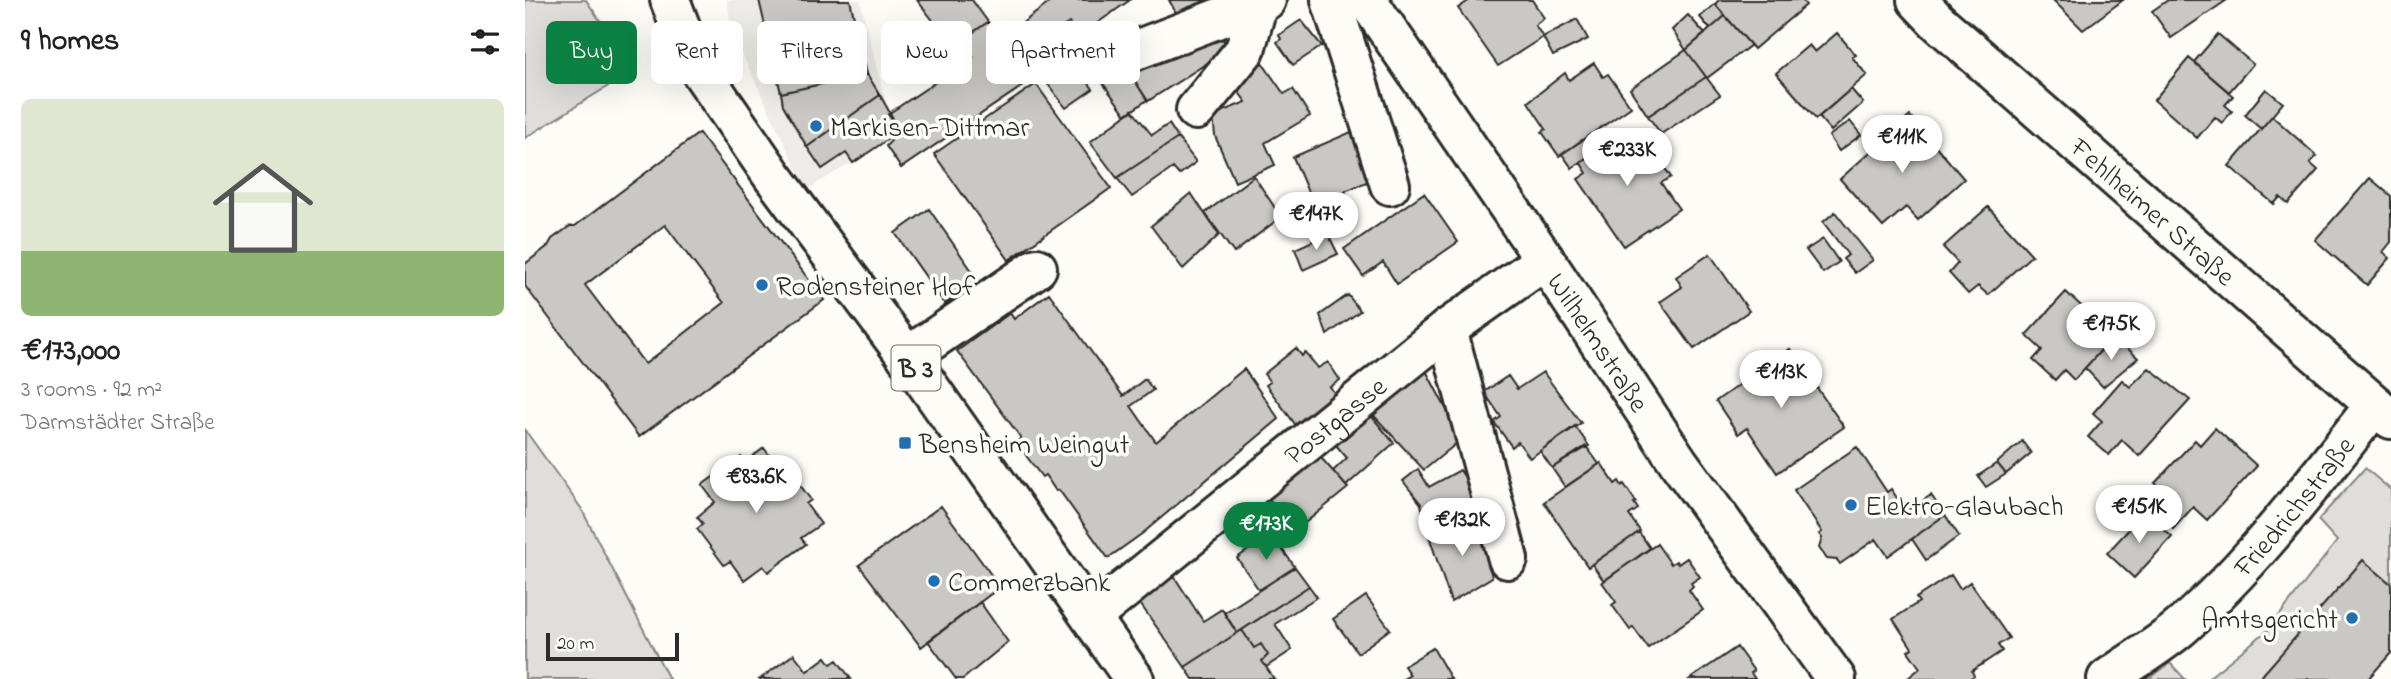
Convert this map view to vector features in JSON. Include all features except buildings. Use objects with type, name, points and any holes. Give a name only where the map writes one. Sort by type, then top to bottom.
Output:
[{"type":"street","name":"B 3","points":[[670,0],[693,60],[772,175],[907,357],[1134,679]]},
{"type":"street","points":[[1331,0],[1390,185]]},
{"type":"street","name":"Wilhelmstraße","points":[[1367,0],[1545,260],[1679,463],[1836,679]]},
{"type":"street","name":"Fehlheimer Straße","points":[[1917,0],[1947,30],[2383,412]]},
{"type":"street","points":[[1140,48],[1262,1]]},
{"type":"street","points":[[1196,110],[1245,50],[1262,1]]},
{"type":"street","name":"Postgasse","points":[[1092,616],[1447,329],[1545,260]]},
{"type":"street","points":[[907,357],[1037,268]]},
{"type":"street","points":[[1447,329],[1508,559]]},
{"type":"street","name":"Friedrichstraße","points":[[2107,679],[2180,628],[2269,538],[2383,412]]},
{"type":"shaded area","points":[[525,0],[586,0],[600,21],[546,21],[546,84],[612,84],[525,138]]},
{"type":"shaded area","points":[[727,0],[860,0],[865,21],[757,21],[757,84],[867,84],[867,28],[894,136],[807,190],[743,56],[743,21],[730,21]]},
{"type":"shaded area","points":[[525,430],[581,508],[669,679],[525,679]]},
{"type":"shaded area","points":[[2365,468],[2391,490],[2391,584],[2363,561],[2259,679],[2207,679],[2268,630],[2337,541],[2318,520]]},
{"type":"shaded area","points":[[2170,663],[2185,679],[2149,679]]},
{"type":"place","name":"Markisen-Dittmar","points":[[816,126]]},
{"type":"place","name":"Rodensteiner Hof","points":[[762,285]]},
{"type":"place","name":"Bensheim Weingut","points":[[905,443]]},
{"type":"place","name":"Elektro-Glaubach","points":[[1851,505]]},
{"type":"place","name":"Commerzbank","points":[[934,581]]},
{"type":"place","name":"Amtsgericht","points":[[2352,618]]}]
